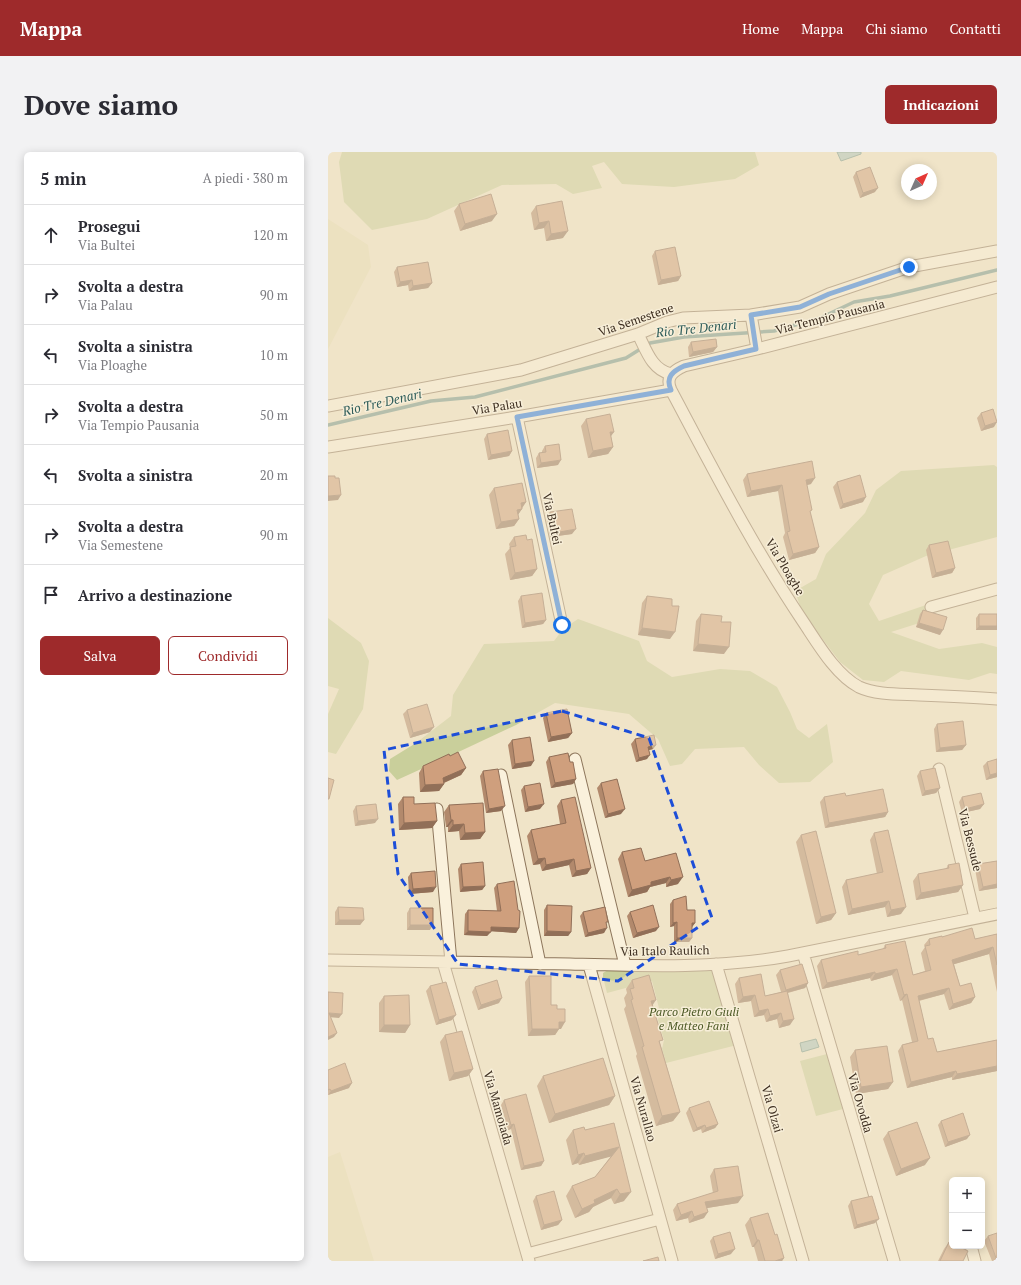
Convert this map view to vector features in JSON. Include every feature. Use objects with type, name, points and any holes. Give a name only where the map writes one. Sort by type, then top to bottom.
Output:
[{"type":"street","name":"Via Semestene","points":[[328,406],[521,370],[638,334],[667,322],[683,318],[751,315],[800,307],[829,294],[909,267],[997,251]]},
{"type":"street","name":"Via Tempio Pausania","points":[[671,374],[684,366],[997,287]]},
{"type":"street","points":[[751,315],[756,349]]},
{"type":"street","points":[[638,334],[654,364],[662,371],[671,374]]},
{"type":"street","name":"Via Ploaghe","points":[[671,374],[668,382],[671,390],[746,528],[771,571],[813,637],[844,676],[859,687],[883,693],[997,699]]},
{"type":"street","name":"Via Palau","points":[[328,447],[517,417],[671,390]]},
{"type":"street","name":"Via Bultei","points":[[517,417],[562,625]]},
{"type":"street","points":[[931,607],[997,590]]},
{"type":"street","points":[[575,759],[626,966]]},
{"type":"street","name":"Via Bessude","points":[[939,769],[975,918]]},
{"type":"street","points":[[501,775],[540,964]]},
{"type":"street","name":"Via Mamoiada","points":[[437,809],[447,962],[528,1258]]},
{"type":"street","name":"Via Italo Raulich","points":[[328,960],[626,966],[716,964],[756,961],[802,953],[997,914]]},
{"type":"street","name":"Via Ovodda","points":[[802,953],[894,1261]]},
{"type":"street","name":"Via Olzai","points":[[716,964],[803,1261]]},
{"type":"street","name":"Via Nurallao","points":[[589,965],[672,1261]]},
{"type":"street","points":[[528,1258],[660,1219]]},
{"type":"street","points":[[972,1249],[975,1261]]},
{"type":"highlighted area","points":[[562,711],[649,738],[712,918],[618,981],[458,964],[398,874],[384,750]]},
{"type":"shaded area","points":[[328,219],[368,245],[371,267],[328,349]]},
{"type":"shaded area","points":[[340,1152],[374,1261],[328,1261],[328,1157]]},
{"type":"green space","points":[[342,152],[755,152],[759,165],[735,179],[674,187],[622,184],[604,162],[592,166],[602,188],[573,194],[556,184],[502,185],[427,219],[372,230],[344,202],[339,162]]},
{"type":"green space","points":[[994,465],[997,467],[997,537],[926,556],[883,575],[869,604],[879,621],[926,605],[932,619],[891,632],[939,649],[982,643],[997,647],[997,674],[990,673],[969,680],[901,671],[884,682],[863,680],[840,662],[802,612],[795,591],[816,579],[826,554],[865,513],[876,490],[901,471]]},
{"type":"green space","points":[[328,618],[361,643],[369,661],[363,709],[336,754],[328,752],[328,714],[339,689],[328,686]]},
{"type":"green space","points":[[578,619],[639,641],[647,661],[672,677],[720,669],[750,671],[777,687],[797,729],[809,738],[827,724],[833,762],[810,782],[779,783],[759,765],[744,747],[695,749],[682,764],[670,766],[658,739],[629,714],[555,703],[516,725],[397,780],[389,771],[390,759],[416,743],[451,716],[453,695],[484,644],[554,641],[563,629]]},
{"type":"green space","name":"Parco Pietro Giuli e Matteo Fani","points":[[714,968],[737,1045],[666,1063],[662,1049],[664,1040],[658,1020],[660,1012],[652,981],[607,993],[603,977],[603,973],[608,970]]},
{"type":"green space","points":[[827,1054],[843,1109],[816,1116],[800,1061]]},
{"type":"water","points":[[837,152],[861,152],[861,154],[841,161]]},
{"type":"water","points":[[816,1039],[819,1047],[802,1052],[800,1043]]},
{"type":"building","points":[[870,167],[878,188],[863,193],[856,172]]},
{"type":"building","points":[[491,194],[497,214],[465,224],[459,204]]},
{"type":"building","points":[[562,201],[568,231],[551,234],[549,221],[539,223],[536,206]]},
{"type":"building","points":[[675,247],[681,276],[661,280],[655,251]]},
{"type":"building","points":[[428,262],[432,283],[413,286],[412,280],[400,282],[397,267]]},
{"type":"building","points":[[716,339],[717,347],[693,352],[691,342]]},
{"type":"building","points":[[993,409],[997,422],[985,426],[981,413]]},
{"type":"building","points":[[610,414],[614,432],[610,432],[613,447],[593,451],[586,419]]},
{"type":"building","points":[[508,430],[512,451],[491,455],[487,434]]},
{"type":"building","points":[[559,444],[561,460],[541,463],[539,453],[546,452],[545,446]]},
{"type":"building","points":[[812,461],[815,478],[806,480],[812,510],[810,511],[819,547],[793,554],[787,532],[790,531],[782,485],[751,491],[747,474]]},
{"type":"building","points":[[860,475],[866,497],[843,504],[837,482]]},
{"type":"building","points":[[328,476],[335,476],[335,478],[339,478],[341,495],[328,496]]},
{"type":"building","points":[[522,483],[526,502],[521,503],[522,509],[517,510],[519,519],[501,522],[494,488]]},
{"type":"building","points":[[572,509],[576,529],[554,533],[550,512]]},
{"type":"building","points":[[526,535],[527,540],[532,539],[537,569],[515,573],[510,547],[516,546],[514,537]]},
{"type":"building","points":[[948,541],[955,568],[936,573],[929,545]]},
{"type":"building","points":[[542,593],[546,620],[525,623],[521,596]]},
{"type":"building","points":[[647,596],[672,599],[672,606],[679,606],[675,632],[642,628]]},
{"type":"building","points":[[923,610],[947,617],[943,630],[919,623]]},
{"type":"building","points":[[701,614],[722,616],[721,622],[731,622],[729,647],[698,644]]},
{"type":"building","points":[[979,614],[997,614],[997,626],[979,626]]},
{"type":"building","points":[[427,704],[434,727],[413,733],[407,710]]},
{"type":"building","points":[[567,709],[572,733],[551,737],[546,713]]},
{"type":"building","points":[[963,721],[966,745],[940,748],[937,724]]},
{"type":"building","points":[[654,735],[656,745],[648,747],[650,755],[639,758],[635,739]]},
{"type":"building","points":[[530,737],[534,761],[515,764],[512,740]]},
{"type":"building","points":[[458,752],[466,768],[443,778],[444,784],[425,785],[423,766],[449,754],[450,756]]},
{"type":"building","points":[[568,753],[570,762],[573,762],[576,779],[555,783],[549,757]]},
{"type":"building","points":[[997,759],[997,773],[990,775],[987,762]]},
{"type":"building","points":[[935,768],[940,788],[925,791],[920,771]]},
{"type":"building","points":[[498,769],[505,806],[489,809],[483,771]]},
{"type":"building","points":[[328,778],[334,780],[329,799],[328,799]]},
{"type":"building","points":[[617,779],[625,809],[608,814],[601,783]]},
{"type":"building","points":[[540,783],[544,804],[528,807],[524,786]]},
{"type":"building","points":[[883,789],[888,812],[829,823],[824,797],[845,793],[846,796]]},
{"type":"building","points":[[981,793],[984,804],[965,809],[962,797]]},
{"type":"building","points":[[403,797],[414,797],[414,804],[435,803],[437,821],[404,823]]},
{"type":"building","points":[[575,797],[591,868],[576,871],[574,859],[546,865],[545,858],[538,859],[531,830],[566,823],[561,800]]},
{"type":"building","points":[[483,803],[485,832],[465,833],[464,824],[453,825],[449,805]]},
{"type":"building","points":[[376,804],[378,819],[358,821],[356,806]]},
{"type":"building","points":[[888,830],[906,907],[891,910],[889,901],[852,909],[846,880],[883,872],[874,833]]},
{"type":"building","points":[[816,831],[836,913],[821,917],[801,835]]},
{"type":"building","points":[[641,848],[645,861],[676,853],[683,877],[671,880],[670,877],[651,882],[651,885],[632,890],[622,852]]},
{"type":"building","points":[[997,861],[997,884],[983,887],[978,864]]},
{"type":"building","points":[[483,862],[485,886],[463,887],[461,864]]},
{"type":"building","points":[[959,863],[963,885],[921,893],[918,874],[949,868],[948,865]]},
{"type":"building","points":[[435,871],[436,887],[413,889],[411,873]]},
{"type":"building","points":[[514,881],[518,910],[520,911],[519,928],[491,927],[491,932],[468,931],[468,910],[501,911],[497,884]]},
{"type":"building","points":[[686,896],[687,910],[695,910],[695,923],[692,923],[692,938],[677,938],[677,922],[673,923],[673,900]]},
{"type":"building","points":[[547,905],[572,906],[571,932],[547,931]]},
{"type":"building","points":[[653,905],[659,927],[637,933],[630,912]]},
{"type":"building","points":[[338,907],[363,908],[364,920],[339,920]]},
{"type":"building","points":[[605,907],[608,922],[606,922],[607,928],[588,933],[583,912]]},
{"type":"building","points":[[410,908],[433,908],[433,925],[410,925]]},
{"type":"building","points":[[972,928],[975,939],[997,934],[997,965],[993,947],[952,960],[960,986],[971,983],[975,997],[953,1004],[949,988],[918,996],[928,1039],[933,1038],[937,1052],[997,1040],[997,1066],[957,1074],[956,1071],[911,1082],[902,1045],[918,1041],[907,994],[904,995],[897,969],[875,974],[875,972],[827,983],[821,960],[858,951],[858,955],[886,948],[885,945],[905,941],[913,975],[931,970],[925,946],[930,945],[929,939],[942,937]]},
{"type":"building","points":[[802,964],[808,983],[786,990],[780,970]]},
{"type":"building","points":[[761,974],[765,996],[787,991],[794,1019],[783,1021],[781,1013],[770,1016],[768,1009],[759,1011],[755,995],[743,997],[739,978]]},
{"type":"building","points":[[649,975],[656,1000],[651,1001],[663,1040],[659,1041],[680,1112],[662,1116],[642,1047],[644,1046],[631,1000],[633,999],[630,989],[634,988],[632,980]]},
{"type":"building","points":[[529,976],[551,976],[551,1005],[557,1005],[557,1009],[565,1009],[565,1022],[559,1022],[559,1029],[532,1029]]},
{"type":"building","points":[[497,980],[502,998],[481,1005],[475,987]]},
{"type":"building","points":[[446,982],[456,1015],[439,1020],[430,986]]},
{"type":"building","points":[[328,992],[343,993],[342,1014],[329,1013],[337,1033],[328,1037]]},
{"type":"building","points":[[409,995],[410,1025],[384,1025],[384,996]]},
{"type":"building","points":[[462,1031],[473,1069],[454,1073],[445,1035]]},
{"type":"building","points":[[887,1046],[893,1082],[861,1087],[855,1050]]},
{"type":"building","points":[[603,1058],[615,1096],[555,1114],[543,1076]]},
{"type":"building","points":[[345,1063],[352,1083],[331,1091],[330,1089],[328,1090],[328,1070]]},
{"type":"building","points":[[526,1094],[544,1161],[524,1166],[514,1124],[511,1125],[504,1100]]},
{"type":"building","points":[[709,1101],[718,1124],[706,1128],[705,1125],[697,1128],[689,1108]]},
{"type":"building","points":[[963,1113],[970,1135],[948,1142],[941,1121]]},
{"type":"building","points":[[917,1122],[930,1158],[901,1169],[888,1132]]},
{"type":"building","points":[[614,1123],[631,1192],[620,1194],[617,1189],[594,1200],[595,1203],[582,1209],[572,1186],[595,1177],[619,1147],[585,1156],[584,1153],[578,1155],[573,1130],[584,1127],[585,1130]]},
{"type":"building","points":[[738,1166],[743,1196],[705,1202],[708,1212],[694,1217],[692,1211],[681,1215],[677,1204],[718,1191],[714,1169]]},
{"type":"building","points":[[554,1191],[562,1220],[544,1225],[536,1196]]},
{"type":"building","points":[[872,1196],[879,1219],[857,1225],[851,1201]]},
{"type":"building","points":[[768,1213],[775,1235],[777,1234],[784,1258],[775,1261],[765,1261],[759,1240],[757,1240],[750,1218]]},
{"type":"building","points":[[730,1232],[735,1249],[718,1254],[713,1237]]},
{"type":"building","points":[[997,1233],[997,1258],[996,1258],[988,1236]]},
{"type":"building","points":[[949,1242],[949,1249],[964,1249],[968,1251],[963,1261],[940,1261]]},
{"type":"building","points":[[658,1257],[659,1261],[643,1261]]},
{"type":"waterway","name":"Rio Tre Denari","points":[[328,425],[431,401],[475,397],[626,358],[650,343],[684,337],[774,331],[820,318],[854,302],[890,296],[997,270]]},
{"type":"route","points":[[562,625],[517,417],[671,390],[668,382],[669,378],[677,369],[756,349],[751,315],[800,307],[829,294],[909,267]]}]
